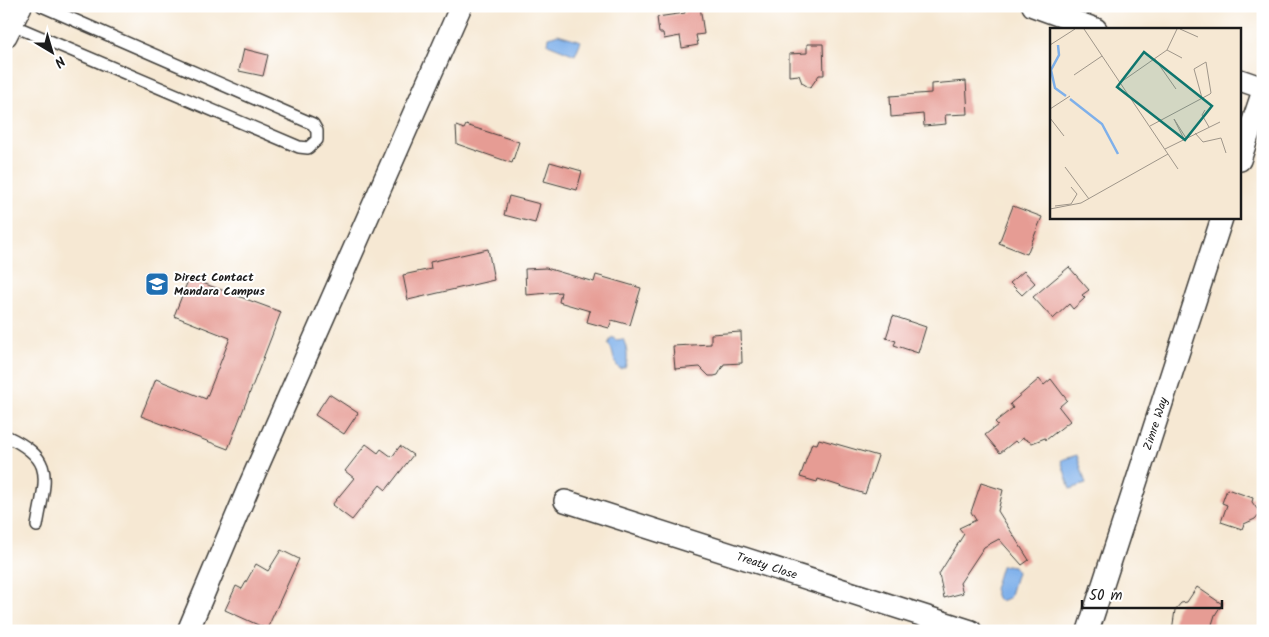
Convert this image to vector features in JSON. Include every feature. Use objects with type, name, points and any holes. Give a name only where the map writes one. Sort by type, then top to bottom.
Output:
[{"type":"street","points":[[188,631],[250,484],[461,6]]},
{"type":"street","points":[[1033,6],[1093,28]]},
{"type":"street","points":[[1242,81],[1263,90],[1242,154]]},
{"type":"street","name":"Zimre Way","points":[[1088,631],[1222,219]]},
{"type":"street","name":"Treaty Close","points":[[565,501],[971,631]]},
{"type":"lane","points":[[13,23],[299,147],[308,148],[317,140],[317,131],[313,124],[42,6]]},
{"type":"lane","points":[[6,436],[27,445],[39,456],[46,475],[36,526]]},
{"type":"water","points":[[558,34],[581,41],[575,55],[548,44],[549,37]]},
{"type":"water","points":[[612,337],[616,340],[623,339],[626,346],[626,364],[625,367],[620,369],[615,363],[612,350],[608,344]]},
{"type":"water","points":[[1077,455],[1086,484],[1070,489],[1061,460]]},
{"type":"water","points":[[1001,566],[1013,566],[1017,572],[1009,598],[1000,601],[994,589]]},
{"type":"building","points":[[684,6],[700,6],[704,34],[696,35],[698,45],[682,48],[680,36],[664,39],[663,33],[659,33],[657,17],[685,13]]},
{"type":"building","points":[[807,44],[823,44],[824,75],[819,75],[810,88],[802,83],[799,75],[789,76],[789,54],[807,53]]},
{"type":"building","points":[[244,49],[268,55],[263,76],[239,71]]},
{"type":"building","points":[[966,81],[968,114],[945,115],[946,124],[924,126],[923,114],[891,117],[890,96],[931,93],[931,84]]},
{"type":"building","points":[[466,125],[519,142],[512,163],[457,144],[456,126],[464,129]]},
{"type":"building","points":[[550,162],[582,171],[577,190],[544,181]]},
{"type":"building","points":[[509,196],[540,204],[535,223],[504,215]]},
{"type":"building","points":[[1013,206],[1042,217],[1027,254],[999,243]]},
{"type":"building","points":[[488,249],[494,280],[408,300],[403,275],[431,269],[430,262]]},
{"type":"building","points":[[1069,267],[1089,290],[1082,295],[1085,298],[1073,309],[1069,304],[1053,319],[1033,297]]},
{"type":"building","points":[[546,268],[594,282],[596,275],[641,288],[630,325],[612,320],[609,328],[587,322],[590,311],[559,302],[561,292],[526,295],[525,269]]},
{"type":"building","points":[[1024,271],[1035,283],[1022,295],[1010,283]]},
{"type":"building","points":[[189,278],[281,312],[228,449],[141,416],[156,379],[206,399],[230,338],[174,316]]},
{"type":"building","points":[[893,316],[926,327],[918,353],[894,345],[896,341],[886,338]]},
{"type":"building","points":[[741,332],[742,363],[724,364],[718,375],[714,376],[709,376],[700,367],[675,369],[673,346],[711,344],[711,334]]},
{"type":"building","points":[[1039,379],[1044,385],[1051,379],[1067,400],[1059,407],[1070,421],[1046,440],[1045,438],[1032,443],[1023,438],[1017,443],[1015,441],[1000,453],[985,435],[998,425],[995,422],[1013,408],[1010,404]]},
{"type":"building","points":[[329,394],[358,413],[344,434],[315,415]]},
{"type":"building","points":[[819,439],[878,456],[865,494],[818,479],[817,482],[800,477],[812,443],[817,444]]},
{"type":"building","points":[[366,444],[378,453],[381,449],[392,457],[400,446],[413,455],[386,490],[380,485],[352,520],[332,505],[354,478],[345,471]]},
{"type":"building","points":[[981,483],[1003,490],[998,511],[1029,560],[1022,565],[999,539],[984,547],[960,583],[963,593],[944,598],[939,574],[964,534],[959,528],[976,520],[971,512]]},
{"type":"building","points":[[1227,489],[1253,498],[1252,502],[1260,513],[1255,519],[1244,524],[1242,529],[1221,522],[1227,505],[1222,503]]},
{"type":"building","points":[[281,550],[299,559],[267,629],[225,610],[236,586],[242,589],[256,564],[268,571]]},
{"type":"building","points":[[1197,587],[1222,604],[1215,615],[1210,631],[1172,631],[1175,610],[1181,603],[1187,602]]},
{"type":"place","name":"Direct Contact Mandara Campus","points":[[157,284]]}]
